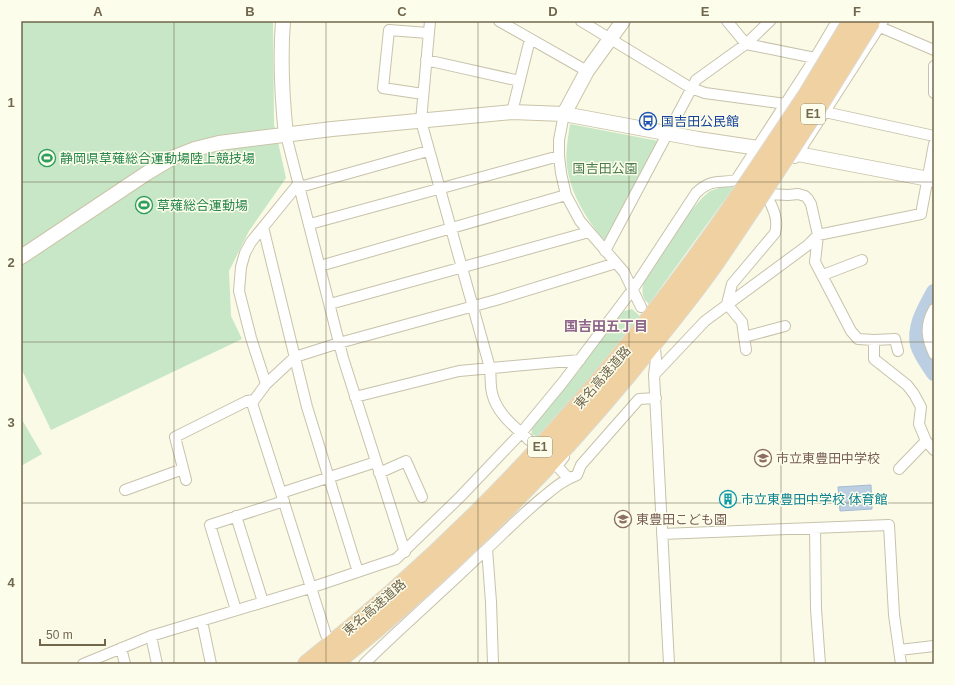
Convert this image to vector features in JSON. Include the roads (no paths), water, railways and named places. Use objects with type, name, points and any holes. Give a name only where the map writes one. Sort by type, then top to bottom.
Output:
[{"type":"highway","name":"東名高速道路","points":[[333,664],[433,579],[527,487],[612,394],[709,271],[746,202],[852,21]]},
{"type":"highway","name":"東名高速道路","points":[[307,664],[390,594],[431,557],[511,478],[558,428],[651,319],[683,277],[746,202],[878,23]]},
{"type":"highway","points":[[340,664],[433,579]]},
{"type":"street","points":[[283,21],[281,46],[283,106],[286,135],[310,224],[339,343],[404,552]]},
{"type":"street","points":[[430,21],[420,120],[490,368],[492,392],[497,408],[505,419],[529,440]]},
{"type":"street","points":[[499,21],[587,71]]},
{"type":"street","points":[[581,21],[691,88],[705,93],[786,104]]},
{"type":"street","points":[[623,21],[587,71],[564,114],[559,140],[559,156],[566,195],[580,221],[624,272],[641,306]]},
{"type":"street","points":[[727,21],[746,44],[815,58]]},
{"type":"street","points":[[606,251],[696,80],[746,44],[770,21]]},
{"type":"street","points":[[83,664],[151,636],[310,588],[396,559],[460,497],[521,433],[580,360],[633,289],[696,193],[704,185],[714,182],[728,182],[736,180],[786,104],[837,21]]},
{"type":"street","points":[[867,21],[878,23],[934,50]]},
{"type":"street","points":[[568,478],[564,471],[557,466],[703,290],[798,154],[878,23]]},
{"type":"street","points":[[423,94],[383,88],[389,30],[428,33]]},
{"type":"street","points":[[512,112],[530,38]]},
{"type":"street","points":[[426,60],[520,81]]},
{"type":"street","points":[[934,66],[934,93]]},
{"type":"street","points":[[21,257],[147,173],[172,158],[195,149],[219,143],[286,135],[420,120],[512,112],[564,114],[668,134],[798,154],[931,180]]},
{"type":"street","points":[[825,112],[934,136]]},
{"type":"street","points":[[654,375],[705,320],[808,245],[818,235],[921,214],[931,180],[934,144]]},
{"type":"street","points":[[266,384],[251,338],[239,291],[241,267],[245,253],[251,242],[300,185],[428,151]]},
{"type":"street","points":[[310,224],[559,156]]},
{"type":"street","points":[[728,182],[768,195],[798,194],[805,196],[811,204],[818,235],[816,262],[851,331],[858,339],[895,339],[898,351]]},
{"type":"street","points":[[320,266],[566,195]]},
{"type":"street","points":[[727,304],[732,284],[775,233],[777,228],[775,213],[768,195]]},
{"type":"street","points":[[263,227],[307,406],[358,572]]},
{"type":"street","points":[[330,304],[589,232]]},
{"type":"street","points":[[823,275],[862,260]]},
{"type":"street","points":[[326,635],[252,403],[266,384],[295,357],[339,343],[496,300],[616,263]]},
{"type":"street","points":[[727,304],[742,322],[746,350]]},
{"type":"street","points":[[934,309],[928,325],[931,334],[928,338],[934,354]]},
{"type":"street","points":[[744,337],[785,326]]},
{"type":"street","points":[[874,340],[874,359],[907,385],[921,407],[920,424],[926,441],[934,450]]},
{"type":"street","points":[[655,349],[656,359],[654,375],[669,664]]},
{"type":"street","points":[[355,397],[459,371],[580,360]]},
{"type":"street","points":[[364,664],[515,521],[568,478],[577,475],[581,465],[639,399],[656,398]]},
{"type":"street","points":[[186,480],[175,437],[247,401],[254,400]]},
{"type":"street","points":[[899,469],[926,441]]},
{"type":"street","points":[[379,473],[406,461],[422,497]]},
{"type":"street","points":[[236,610],[210,525],[236,516],[329,477],[376,462]]},
{"type":"street","points":[[125,490],[182,469]]},
{"type":"street","points":[[236,516],[263,602]]},
{"type":"street","points":[[662,534],[889,525],[894,615],[901,664]]},
{"type":"street","points":[[815,528],[816,610],[820,664]]},
{"type":"street","points":[[487,549],[489,559],[493,664]]},
{"type":"street","points":[[202,621],[211,664]]},
{"type":"street","points":[[151,636],[156,664]]},
{"type":"street","points":[[899,650],[934,646]]},
{"type":"street","points":[[120,648],[125,664]]},
{"type":"water","points":[[871,485],[872,509],[840,511],[838,487]]},
{"type":"waterway","points":[[934,292],[921,318],[917,338],[921,352],[934,373]]},
{"type":"place","name":"国吉田公民館","points":[[648,121]]},
{"type":"place","name":"静岡県草薙総合運動場陸上競技場","points":[[47,158]]},
{"type":"place","name":"草薙総合運動場","points":[[144,205]]},
{"type":"place","name":"市立東豊田中学校","points":[[763,458]]},
{"type":"place","name":"市立東豊田中学校 体育館","points":[[728,499]]},
{"type":"place","name":"東豊田こども園","points":[[623,519]]},
{"type":"district","name":"国吉田五丁目","points":[[606,326]]},
{"type":"park label","name":"国吉田公園","points":[[605,168]]}]
